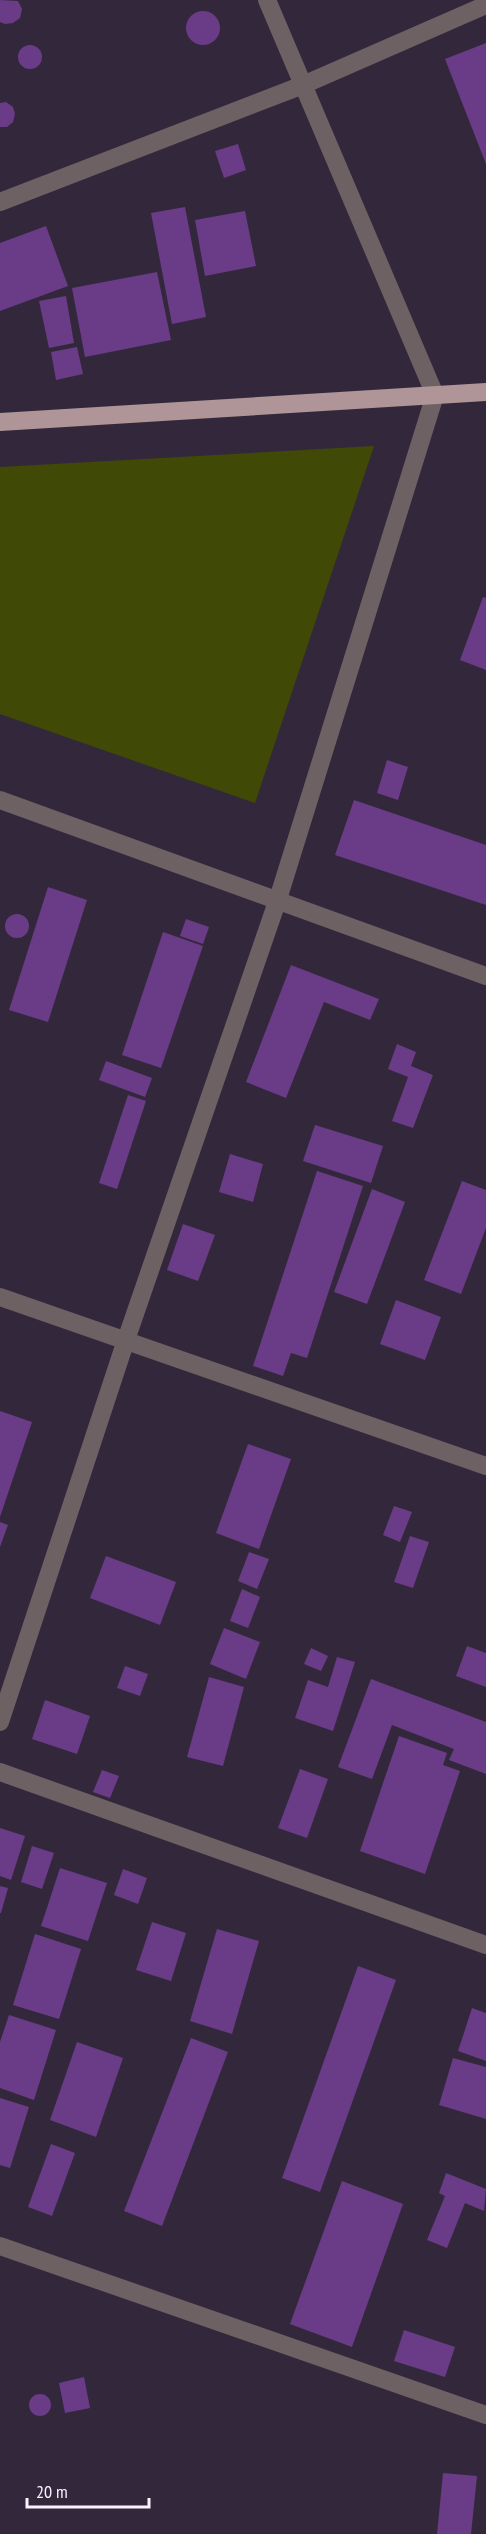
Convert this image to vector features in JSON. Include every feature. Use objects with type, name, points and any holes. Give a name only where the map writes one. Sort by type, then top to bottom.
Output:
[{"type":"main road","points":[[0,422],[486,392]]},
{"type":"street","points":[[0,1722],[126,1340],[278,899],[435,394],[267,0]]},
{"type":"street","points":[[0,202],[303,84],[486,5]]},
{"type":"street","points":[[0,800],[486,976]]},
{"type":"street","points":[[0,1297],[486,1466]]},
{"type":"street","points":[[0,1772],[486,1945]]},
{"type":"street","points":[[0,2246],[486,2415]]},
{"type":"green space","points":[[374,446],[255,803],[0,714],[0,467]]},
{"type":"building","points":[[0,0],[18,1],[22,9],[20,18],[13,23],[0,22]]},
{"type":"building","points":[[203,11],[215,16],[220,28],[215,40],[203,45],[191,40],[186,28],[191,16]]},
{"type":"building","points":[[486,43],[486,164],[445,59]]},
{"type":"building","points":[[30,45],[39,48],[42,57],[39,66],[30,69],[21,66],[18,57],[21,48]]},
{"type":"building","points":[[6,102],[13,107],[15,114],[13,122],[7,127],[0,127],[0,103]]},
{"type":"building","points":[[238,144],[246,170],[224,178],[215,151]]},
{"type":"building","points":[[185,207],[206,317],[172,324],[151,213]]},
{"type":"building","points":[[245,211],[256,266],[205,276],[195,220]]},
{"type":"building","points":[[46,226],[68,286],[0,311],[0,243]]},
{"type":"building","points":[[157,272],[171,340],[85,357],[72,288]]},
{"type":"building","points":[[66,296],[74,343],[49,348],[39,301]]},
{"type":"building","points":[[77,347],[83,374],[56,380],[51,352]]},
{"type":"building","points":[[483,597],[486,598],[486,670],[460,660]]},
{"type":"building","points":[[387,760],[408,767],[398,800],[377,793]]},
{"type":"building","points":[[354,800],[486,845],[486,905],[335,855]]},
{"type":"building","points":[[48,887],[87,900],[48,1022],[9,1010]]},
{"type":"building","points":[[17,914],[26,917],[29,926],[26,935],[17,938],[8,935],[5,926],[8,917]]},
{"type":"building","points":[[186,919],[209,927],[203,944],[180,936]]},
{"type":"building","points":[[163,932],[203,946],[161,1068],[122,1055]]},
{"type":"building","points":[[291,965],[379,999],[370,1020],[324,1002],[286,1098],[246,1082]]},
{"type":"building","points":[[397,1044],[416,1052],[411,1066],[433,1075],[413,1128],[392,1121],[408,1077],[388,1069]]},
{"type":"building","points":[[106,1061],[152,1078],[145,1097],[99,1080]]},
{"type":"building","points":[[128,1095],[146,1101],[117,1189],[99,1183]]},
{"type":"building","points":[[315,1125],[383,1146],[371,1183],[303,1161]]},
{"type":"building","points":[[230,1154],[263,1164],[253,1202],[219,1192]]},
{"type":"building","points":[[317,1171],[363,1186],[307,1358],[291,1353],[283,1376],[253,1366]]},
{"type":"building","points":[[462,1181],[486,1190],[486,1228],[461,1294],[424,1280]]},
{"type":"building","points":[[372,1189],[405,1202],[367,1304],[334,1292]]},
{"type":"building","points":[[183,1224],[215,1235],[198,1281],[167,1270]]},
{"type":"building","points":[[396,1300],[441,1317],[425,1360],[380,1344]]},
{"type":"building","points":[[0,1411],[32,1422],[0,1517]]},
{"type":"building","points":[[248,1444],[291,1459],[259,1549],[216,1533]]},
{"type":"building","points":[[394,1506],[412,1512],[400,1542],[383,1535]]},
{"type":"building","points":[[0,1522],[8,1525],[0,1547]]},
{"type":"building","points":[[410,1536],[429,1542],[413,1588],[394,1582]]},
{"type":"building","points":[[249,1552],[269,1559],[257,1589],[238,1581]]},
{"type":"building","points":[[106,1556],[176,1582],[160,1625],[90,1598]]},
{"type":"building","points":[[242,1589],[260,1597],[248,1628],[230,1621]]},
{"type":"building","points":[[224,1628],[260,1642],[246,1679],[210,1664]]},
{"type":"building","points":[[467,1646],[486,1653],[486,1687],[456,1676]]},
{"type":"building","points":[[311,1648],[328,1656],[321,1671],[304,1664]]},
{"type":"building","points":[[337,1657],[355,1662],[333,1731],[295,1718],[308,1680],[328,1687]]},
{"type":"building","points":[[125,1666],[148,1674],[140,1696],[117,1688]]},
{"type":"building","points":[[209,1677],[244,1687],[223,1766],[187,1757]]},
{"type":"building","points":[[371,1679],[486,1722],[486,1774],[449,1760],[454,1749],[392,1725],[372,1779],[338,1767]]},
{"type":"building","points":[[45,1700],[90,1716],[77,1754],[32,1739]]},
{"type":"building","points":[[399,1736],[447,1753],[443,1765],[460,1771],[425,1874],[360,1851]]},
{"type":"building","points":[[300,1769],[328,1779],[307,1838],[278,1828]]},
{"type":"building","points":[[102,1770],[119,1776],[110,1798],[93,1792]]},
{"type":"building","points":[[0,1828],[25,1836],[11,1880],[0,1876]]},
{"type":"building","points":[[32,1846],[54,1853],[42,1889],[21,1882]]},
{"type":"building","points":[[60,1868],[107,1883],[88,1941],[41,1926]]},
{"type":"building","points":[[123,1869],[147,1878],[138,1904],[114,1895]]},
{"type":"building","points":[[0,1886],[8,1888],[1,1913],[0,1913]]},
{"type":"building","points":[[152,1922],[186,1933],[171,1981],[136,1970]]},
{"type":"building","points":[[217,1929],[259,1941],[232,2034],[190,2021]]},
{"type":"building","points":[[35,1934],[81,1949],[59,2019],[13,2005]]},
{"type":"building","points":[[358,1966],[396,1980],[320,2192],[282,2178]]},
{"type":"building","points":[[472,2008],[486,2013],[486,2061],[458,2051]]},
{"type":"building","points":[[9,2015],[56,2030],[34,2100],[0,2088],[0,2042]]},
{"type":"building","points":[[191,2038],[228,2052],[162,2226],[124,2211]]},
{"type":"building","points":[[77,2042],[123,2058],[96,2137],[50,2120]]},
{"type":"building","points":[[453,2058],[486,2067],[486,2119],[439,2105]]},
{"type":"building","points":[[0,2098],[29,2107],[10,2168],[0,2165]]},
{"type":"building","points":[[51,2144],[75,2153],[52,2216],[28,2207]]},
{"type":"building","points":[[446,2173],[486,2189],[484,2211],[465,2203],[447,2248],[427,2240],[445,2196],[439,2193]]},
{"type":"building","points":[[342,2181],[403,2204],[352,2347],[290,2324]]},
{"type":"building","points":[[404,2330],[455,2347],[445,2377],[394,2361]]},
{"type":"building","points":[[84,2377],[90,2408],[65,2413],[59,2383]]},
{"type":"building","points":[[40,2394],[48,2397],[51,2405],[48,2413],[40,2416],[32,2413],[29,2405],[32,2397]]},
{"type":"building","points":[[443,2473],[477,2476],[471,2534],[437,2534]]}]
